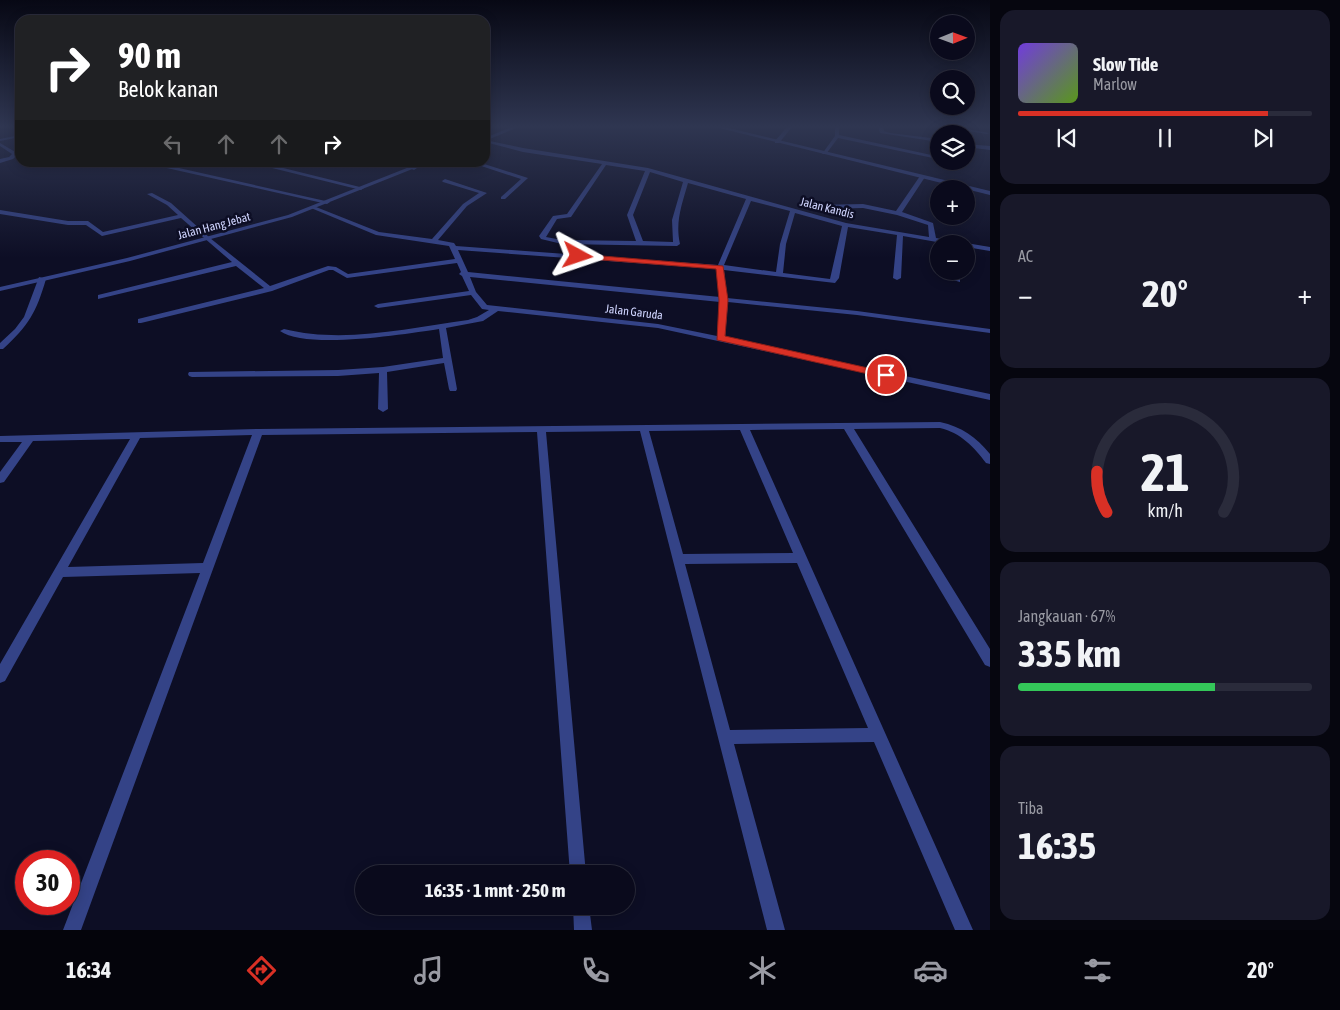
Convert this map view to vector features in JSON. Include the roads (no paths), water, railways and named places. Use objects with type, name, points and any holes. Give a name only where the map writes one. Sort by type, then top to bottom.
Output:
[{"type":"street","points":[[181,170],[326,202]]},
{"type":"street","points":[[286,170],[361,188]]},
{"type":"street","name":"Jalan Hang Jebat","points":[[0,289],[208,240],[314,208],[408,170]]},
{"type":"street","points":[[499,170],[525,178],[503,198]]},
{"type":"street","points":[[600,170],[569,216],[555,217],[542,236],[546,240],[640,243],[720,267],[826,281],[834,280],[845,225]]},
{"type":"street","points":[[640,243],[630,220],[630,215],[648,170]]},
{"type":"street","name":"Jalan Kandis","points":[[649,170],[845,225],[930,240]]},
{"type":"street","points":[[895,170],[990,194]]},
{"type":"street","points":[[898,213],[922,177]]},
{"type":"street","points":[[435,240],[465,205],[484,193],[445,181]]},
{"type":"street","points":[[674,253],[674,218],[686,181]]},
{"type":"street","points":[[150,194],[169,204],[208,240],[269,289]]},
{"type":"street","points":[[721,338],[724,300],[720,267],[749,199]]},
{"type":"street","points":[[820,207],[863,206],[898,213],[931,224],[932,235]]},
{"type":"street","points":[[314,208],[378,234],[435,240],[452,244],[455,248],[674,253]]},
{"type":"street","points":[[779,275],[783,244],[793,211]]},
{"type":"street","points":[[0,212],[68,223],[88,223],[102,234],[182,216]]},
{"type":"street","points":[[897,278],[900,235]]},
{"type":"street","points":[[975,246],[990,249]]},
{"type":"street","name":"Jalan Garuda","points":[[455,248],[463,274],[473,293],[485,307],[658,326],[990,397]]},
{"type":"street","points":[[141,320],[269,289],[328,268],[334,268],[347,276],[459,261]]},
{"type":"street","points":[[101,297],[238,263]]},
{"type":"street","points":[[463,274],[857,313],[990,331]]},
{"type":"street","points":[[0,347],[19,331],[30,317],[42,279]]},
{"type":"street","points":[[378,306],[473,293]]},
{"type":"street","points":[[284,331],[303,336],[352,337],[442,326],[480,319],[495,309]]},
{"type":"street","points":[[442,326],[453,389]]},
{"type":"street","points":[[192,374],[338,373],[383,370],[448,360]]},
{"type":"street","points":[[383,370],[383,409]]},
{"type":"street","points":[[846,426],[990,661]]},
{"type":"street","points":[[0,439],[258,432],[948,426],[971,438],[990,461]]},
{"type":"street","points":[[744,428],[964,930]]},
{"type":"street","points":[[541,429],[577,865]]},
{"type":"street","points":[[644,429],[776,930]]},
{"type":"street","points":[[72,930],[258,432]]},
{"type":"street","points":[[0,677],[137,436]]},
{"type":"street","points":[[0,479],[30,438]]},
{"type":"street","points":[[678,559],[802,558]]},
{"type":"street","points":[[59,572],[207,568]]},
{"type":"street","points":[[725,737],[879,735]]},
{"type":"street","points":[[582,915],[583,930]]}]
